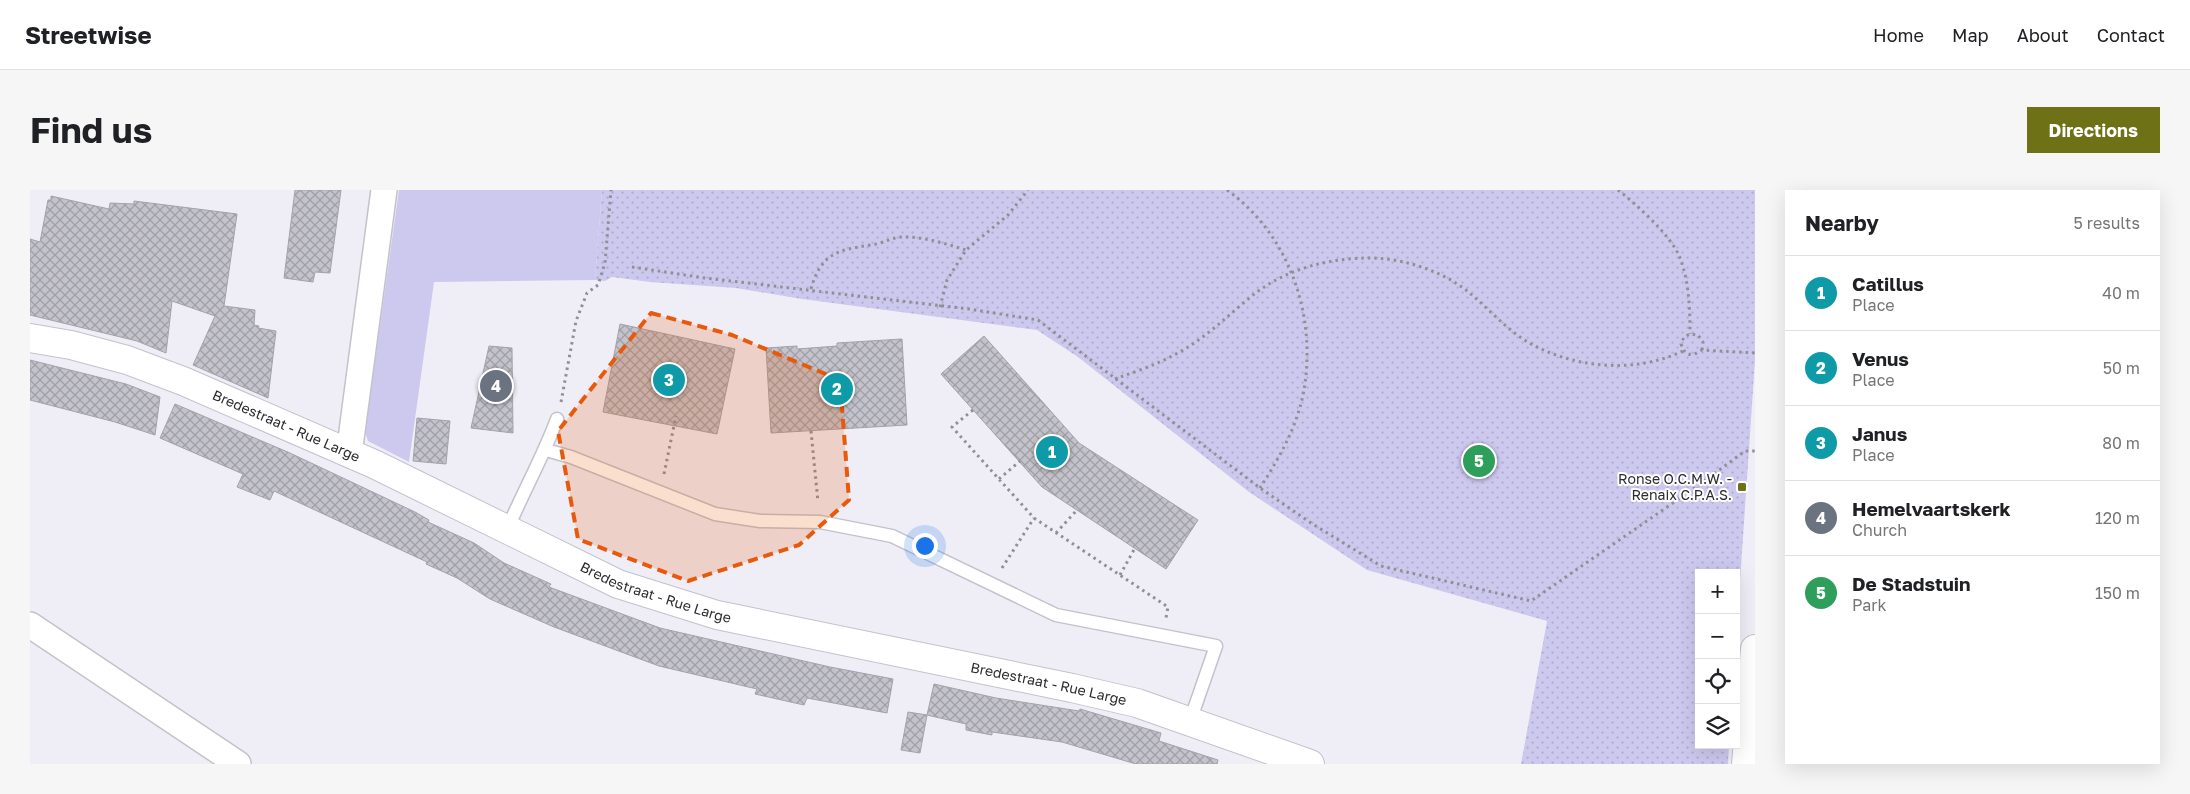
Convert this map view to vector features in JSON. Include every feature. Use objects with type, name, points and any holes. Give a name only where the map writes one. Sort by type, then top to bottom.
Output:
[{"type":"street","points":[[349,454],[384,190]]},
{"type":"street","name":"Bredestraat - Rue Large","points":[[30,338],[72,345],[127,360],[236,403],[382,468],[618,584],[708,613],[1137,703],[1310,764]]},
{"type":"street","points":[[30,625],[238,764]]},
{"type":"street","points":[[1746,764],[1755,648]]},
{"type":"lane","points":[[508,530],[525,489],[546,450],[557,419]]},
{"type":"lane","points":[[546,450],[571,456],[715,514],[760,520],[820,522],[892,536],[1056,615],[1216,646],[1190,721]]},
{"type":"path","points":[[557,419],[576,321],[587,293],[598,285],[604,263],[611,190]]},
{"type":"path","points":[[940,307],[947,280],[966,250],[1008,215],[1028,190]]},
{"type":"path","points":[[1226,190],[1262,224],[1276,243],[1292,272],[1306,325],[1307,367],[1302,397],[1289,435],[1260,488]]},
{"type":"path","points":[[1618,190],[1654,223],[1680,257],[1690,304],[1690,334]]},
{"type":"path","points":[[811,289],[815,275],[832,254],[847,248],[874,245],[901,237],[936,240],[966,250]]},
{"type":"path","points":[[1115,379],[1175,355],[1219,324],[1254,294],[1292,272],[1336,260],[1371,258],[1394,260],[1422,268],[1447,279],[1470,293],[1505,325],[1533,345],[1560,356],[1589,363],[1632,366],[1664,360],[1683,351]]},
{"type":"path","points":[[632,267],[705,278],[969,309],[1038,320],[1260,488],[1311,523],[1381,566],[1531,600],[1699,485],[1745,451],[1755,451]]},
{"type":"path","points":[[1702,350],[1703,342],[1698,335],[1690,334],[1684,337],[1681,344],[1683,351],[1688,355],[1693,356],[1702,350],[1755,353]]},
{"type":"path","points":[[974,410],[952,427],[1034,518],[1168,607],[1163,636]]},
{"type":"path","points":[[660,493],[676,416]]},
{"type":"path","points":[[811,431],[820,522]]},
{"type":"path","points":[[999,479],[1020,462]]},
{"type":"path","points":[[1056,533],[1077,510]]},
{"type":"path","points":[[992,584],[1034,518]]},
{"type":"path","points":[[1120,575],[1135,548]]},
{"type":"highlighted area","points":[[651,313],[732,335],[840,380],[849,500],[799,545],[688,581],[578,539],[558,431]]},
{"type":"shaded area","points":[[399,190],[602,190],[595,280],[434,282],[409,462],[368,441],[365,432]]},
{"type":"shaded area","points":[[602,190],[1755,190],[1755,360],[1740,582],[1740,569],[1695,569],[1695,749],[1729,749],[1728,764],[1521,764],[1547,621],[1367,570],[1249,492],[1078,357],[1037,330],[802,299],[736,288],[650,282],[612,277],[605,281],[595,280]]},
{"type":"building","points":[[295,190],[341,190],[330,273],[315,272],[313,282],[284,278]]},
{"type":"building","points":[[51,196],[109,209],[110,203],[134,204],[134,201],[237,214],[224,306],[255,310],[254,325],[259,326],[258,328],[276,331],[268,398],[193,365],[215,316],[172,301],[166,353],[137,341],[30,315],[30,239],[40,242],[48,200],[51,200]]},
{"type":"building","points":[[620,324],[735,349],[717,434],[603,412]]},
{"type":"building","points":[[984,336],[1079,443],[1198,520],[1166,569],[1042,487],[941,374]]},
{"type":"building","points":[[902,339],[907,425],[771,433],[766,348],[797,346],[797,349],[837,346],[837,343]]},
{"type":"building","points":[[489,346],[512,348],[513,433],[471,428]]},
{"type":"building","points":[[30,360],[126,384],[160,397],[155,435],[115,422],[30,400]]},
{"type":"building","points":[[175,404],[290,453],[415,512],[429,520],[428,522],[474,543],[504,563],[551,584],[549,587],[660,628],[830,667],[893,679],[887,713],[807,698],[804,705],[755,694],[757,689],[659,666],[554,627],[490,599],[457,578],[426,564],[427,562],[274,491],[270,500],[237,487],[243,474],[160,438]]},
{"type":"building","points":[[417,418],[450,421],[446,464],[413,461]]},
{"type":"building","points":[[934,684],[996,698],[1079,711],[1080,709],[1161,733],[1159,741],[1218,760],[1217,764],[1136,764],[1062,742],[992,732],[992,735],[966,730],[966,724],[927,715]]},
{"type":"building","points":[[908,712],[927,715],[920,753],[901,750]]},
{"type":"place","name":"Janus","points":[[669,380]]},
{"type":"place","name":"Hemelvaartskerk","points":[[496,386]]},
{"type":"place","name":"Venus","points":[[837,389]]},
{"type":"place","name":"Catillus","points":[[1052,452]]},
{"type":"place","name":"De Stadstuin","points":[[1479,461]]},
{"type":"place","name":"Ronse O.C.M.W. - Renaix C.P.A.S.","points":[[1742,487]]}]
